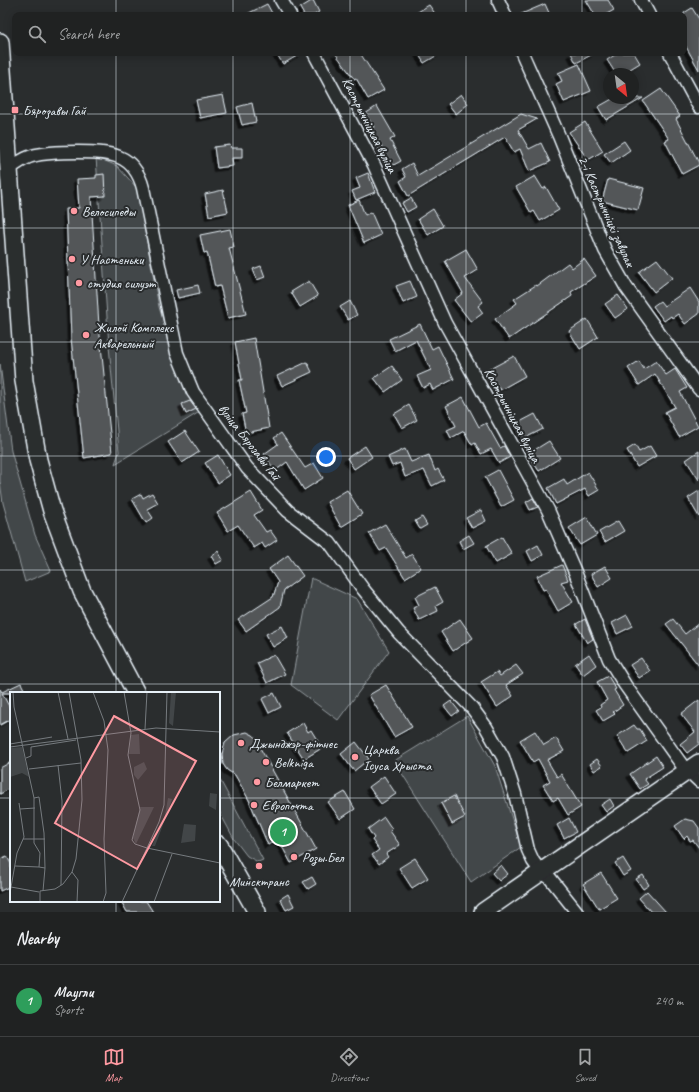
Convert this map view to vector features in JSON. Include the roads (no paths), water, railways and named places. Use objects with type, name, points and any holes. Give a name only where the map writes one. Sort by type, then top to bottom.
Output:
[{"type":"main road","points":[[0,42],[5,169],[24,381],[38,460],[52,511],[82,591],[135,692]]},
{"type":"main road","points":[[483,912],[695,771]]},
{"type":"main road","points":[[220,847],[257,912]]},
{"type":"street","points":[[280,0],[288,12]]},
{"type":"street","points":[[498,0],[504,12]]},
{"type":"street","points":[[641,0],[647,12]]},
{"type":"street","name":"Кастрычніцкая вуліца","points":[[316,56],[374,165],[445,323],[548,510],[575,572],[609,659],[631,694],[682,765],[695,771]]},
{"type":"street","name":"2-і Кастрычніцкі завулак","points":[[523,56],[559,136],[605,250],[626,287],[699,389]]},
{"type":"street","points":[[672,56],[699,106]]},
{"type":"street","name":"вуліца Бярозавы Гай","points":[[5,169],[31,156],[66,152],[103,152],[121,157],[136,169],[143,188],[177,353],[193,392],[247,468],[288,511],[330,543],[363,589],[400,633],[476,713],[486,727],[502,757],[515,794],[528,850],[533,861],[541,872],[550,878],[577,912]]},
{"type":"place","name":"Бярозавы Гай","points":[[15,110]]},
{"type":"place","name":"Велосипеды","points":[[74,211]]},
{"type":"place","name":"У Настеньки","points":[[72,259]]},
{"type":"place","name":"студия силуэт","points":[[79,283]]},
{"type":"place","name":"Жилой Комплекс Акварельный","points":[[86,335]]},
{"type":"place","name":"Джынджэр-фітнес","points":[[241,743]]},
{"type":"place","name":"Царква Ісуса Хрыста","points":[[355,757]]},
{"type":"place","name":"Belkniga","points":[[266,762]]},
{"type":"place","name":"Белмаркет","points":[[257,782]]},
{"type":"place","name":"Европочта","points":[[254,805]]},
{"type":"place","name":"Маугли","points":[[283,832]]},
{"type":"place","name":"Розы.Бел","points":[[294,857]]},
{"type":"place","name":"Минсктранс","points":[[259,866]]}]
